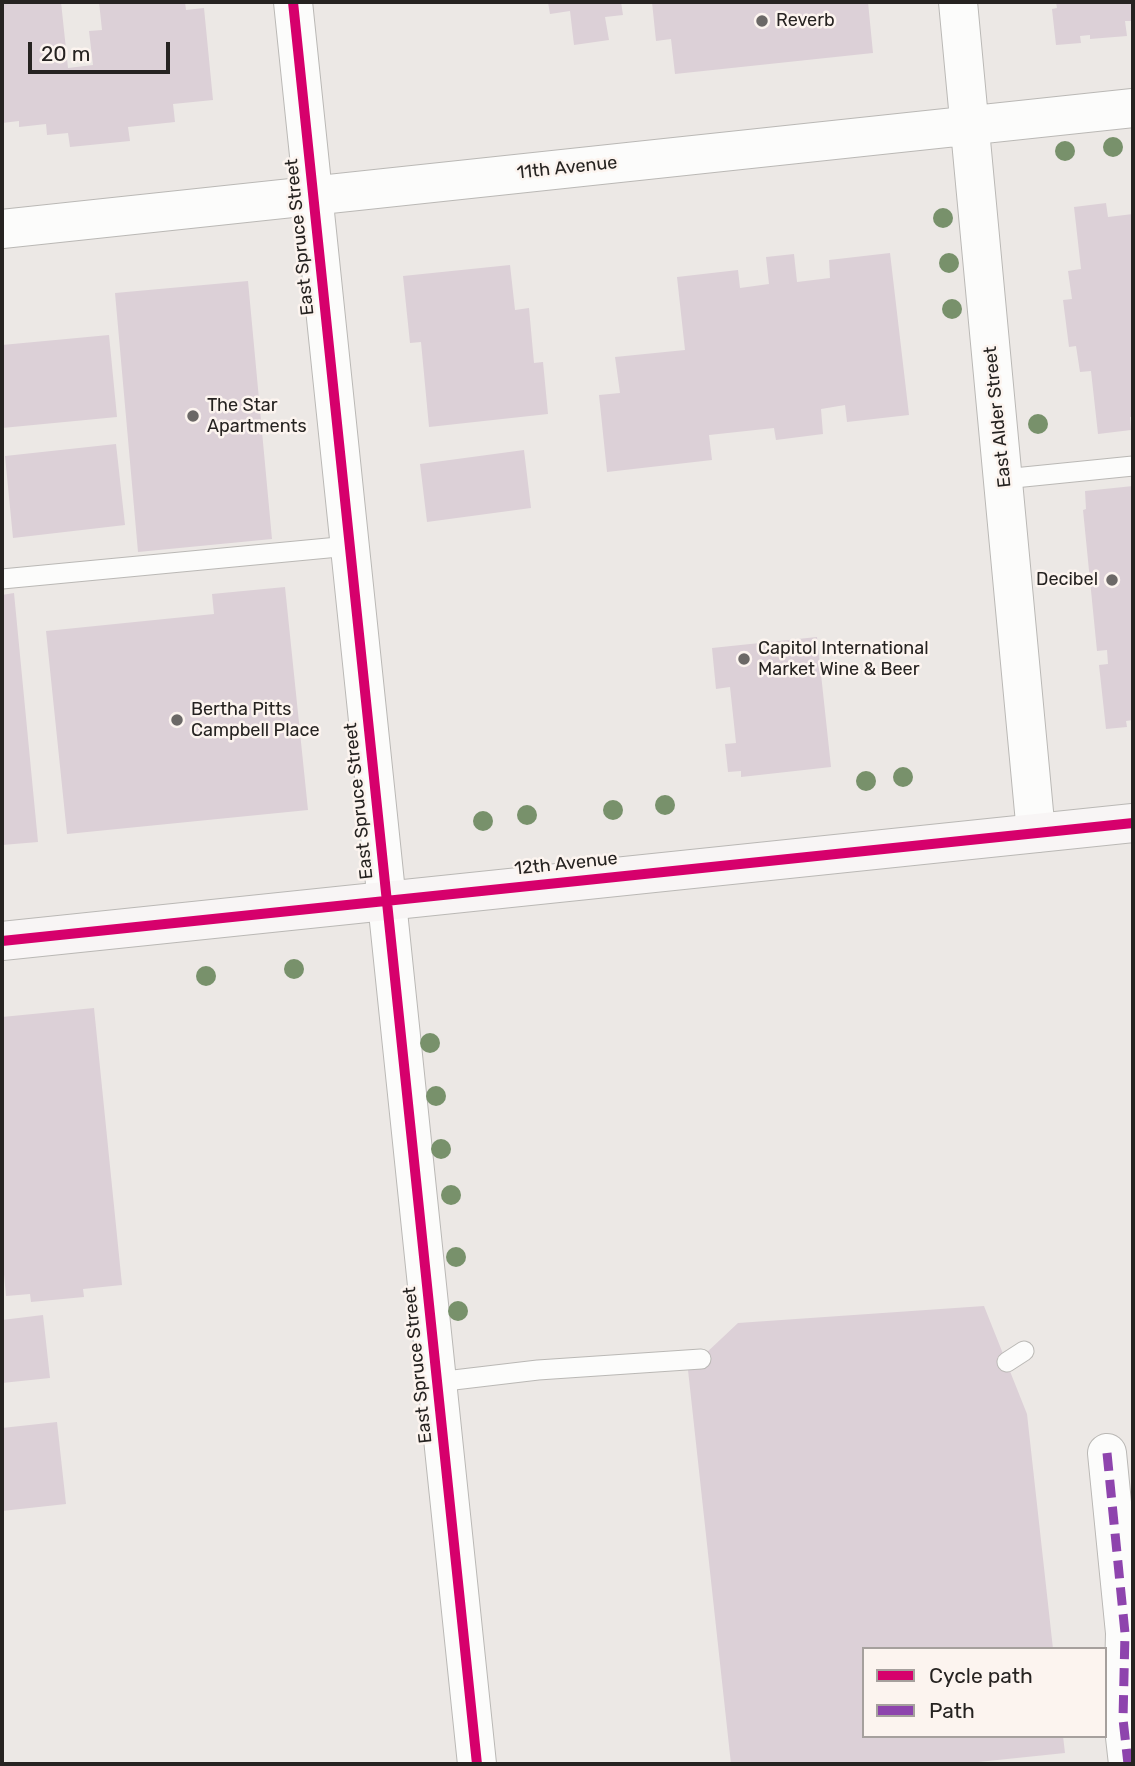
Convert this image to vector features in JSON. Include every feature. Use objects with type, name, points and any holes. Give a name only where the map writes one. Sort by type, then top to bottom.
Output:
[{"type":"main road","name":"12th Avenue","points":[[2,941],[1133,823]]},
{"type":"street","name":"East Spruce Street","points":[[293,2],[477,1764]]},
{"type":"street","name":"East Alder Street","points":[[958,2],[1036,833]]},
{"type":"street","name":"11th Avenue","points":[[2,229],[1133,108]]},
{"type":"street","points":[[1107,1453],[1125,1633],[1124,1719],[1128,1764]]},
{"type":"lane","points":[[1004,479],[1133,466]]},
{"type":"lane","points":[[2,579],[349,546]]},
{"type":"lane","points":[[1007,1362],[1024,1351]]},
{"type":"lane","points":[[437,1382],[538,1370],[701,1359]]},
{"type":"building","points":[[2,2],[61,2],[68,68],[93,65],[89,31],[102,30],[99,2],[185,2],[186,10],[204,8],[213,100],[173,104],[175,122],[128,127],[130,141],[70,147],[68,133],[47,135],[46,124],[19,127],[19,121],[2,123]]},
{"type":"building","points":[[548,2],[621,2],[623,15],[605,17],[609,40],[574,45],[570,11],[550,14]]},
{"type":"building","name":"Reverb","points":[[652,2],[868,2],[873,53],[675,74],[671,39],[656,41]]},
{"type":"building","points":[[1056,2],[1133,2],[1133,21],[1125,21],[1127,36],[1090,39],[1090,35],[1080,36],[1081,43],[1056,45],[1052,9],[1057,8]]},
{"type":"building","points":[[1106,203],[1108,217],[1133,214],[1133,417],[1130,417],[1131,430],[1098,434],[1091,371],[1080,372],[1076,346],[1069,347],[1063,300],[1072,299],[1068,271],[1081,269],[1074,207]]},
{"type":"building","points":[[890,253],[909,415],[847,422],[845,405],[821,409],[823,434],[776,440],[774,428],[709,435],[712,460],[607,472],[599,395],[620,393],[615,357],[685,350],[677,277],[738,270],[740,288],[769,284],[766,257],[794,254],[797,282],[830,278],[829,260]]},
{"type":"building","points":[[510,265],[515,310],[529,308],[534,363],[543,362],[548,414],[429,427],[421,342],[410,343],[403,276]]},
{"type":"building","name":"The Star Apartments","points":[[248,281],[272,539],[138,552],[115,293]]},
{"type":"building","points":[[109,335],[117,417],[2,428],[2,345]]},
{"type":"building","points":[[116,444],[125,525],[13,538],[5,456]]},
{"type":"building","points":[[524,450],[531,508],[427,522],[420,464]]},
{"type":"building","name":"Decibel","points":[[1133,486],[1133,720],[1126,721],[1127,727],[1106,729],[1099,665],[1108,664],[1107,650],[1097,651],[1083,510],[1086,509],[1085,491]]},
{"type":"building","name":"Bertha Pitts Campbell Place","points":[[285,587],[308,810],[67,834],[46,631],[214,614],[212,594]]},
{"type":"building","points":[[14,593],[38,842],[2,845],[2,595]]},
{"type":"building","points":[[817,637],[831,767],[741,777],[741,771],[728,772],[725,744],[736,743],[730,687],[716,689],[712,648]]},
{"type":"building","points":[[94,1008],[122,1285],[83,1289],[84,1297],[31,1302],[30,1294],[6,1296],[2,1252],[2,1017]]},
{"type":"building","points":[[984,1306],[1027,1414],[1053,1647],[862,1647],[862,1738],[1063,1738],[1065,1753],[959,1764],[731,1764],[688,1370],[738,1323]]},
{"type":"building","points":[[43,1315],[50,1378],[2,1383],[2,1320]]},
{"type":"building","points":[[57,1422],[66,1504],[2,1511],[2,1428]]},
{"type":"marked path","points":[[1107,1453],[1125,1633],[1123,1719],[1128,1764]]},
{"type":"cycle path","points":[[293,2],[477,1764]]},
{"type":"cycle path","points":[[2,941],[1133,823]]},
{"type":"place","name":"Reverb","points":[[762,21]]},
{"type":"place","name":"The Star Apartments","points":[[193,416]]},
{"type":"place","name":"Decibel","points":[[1112,580]]},
{"type":"place","name":"Capitol International Market Wine & Beer","points":[[744,659]]},
{"type":"place","name":"Bertha Pitts Campbell Place","points":[[177,720]]}]
